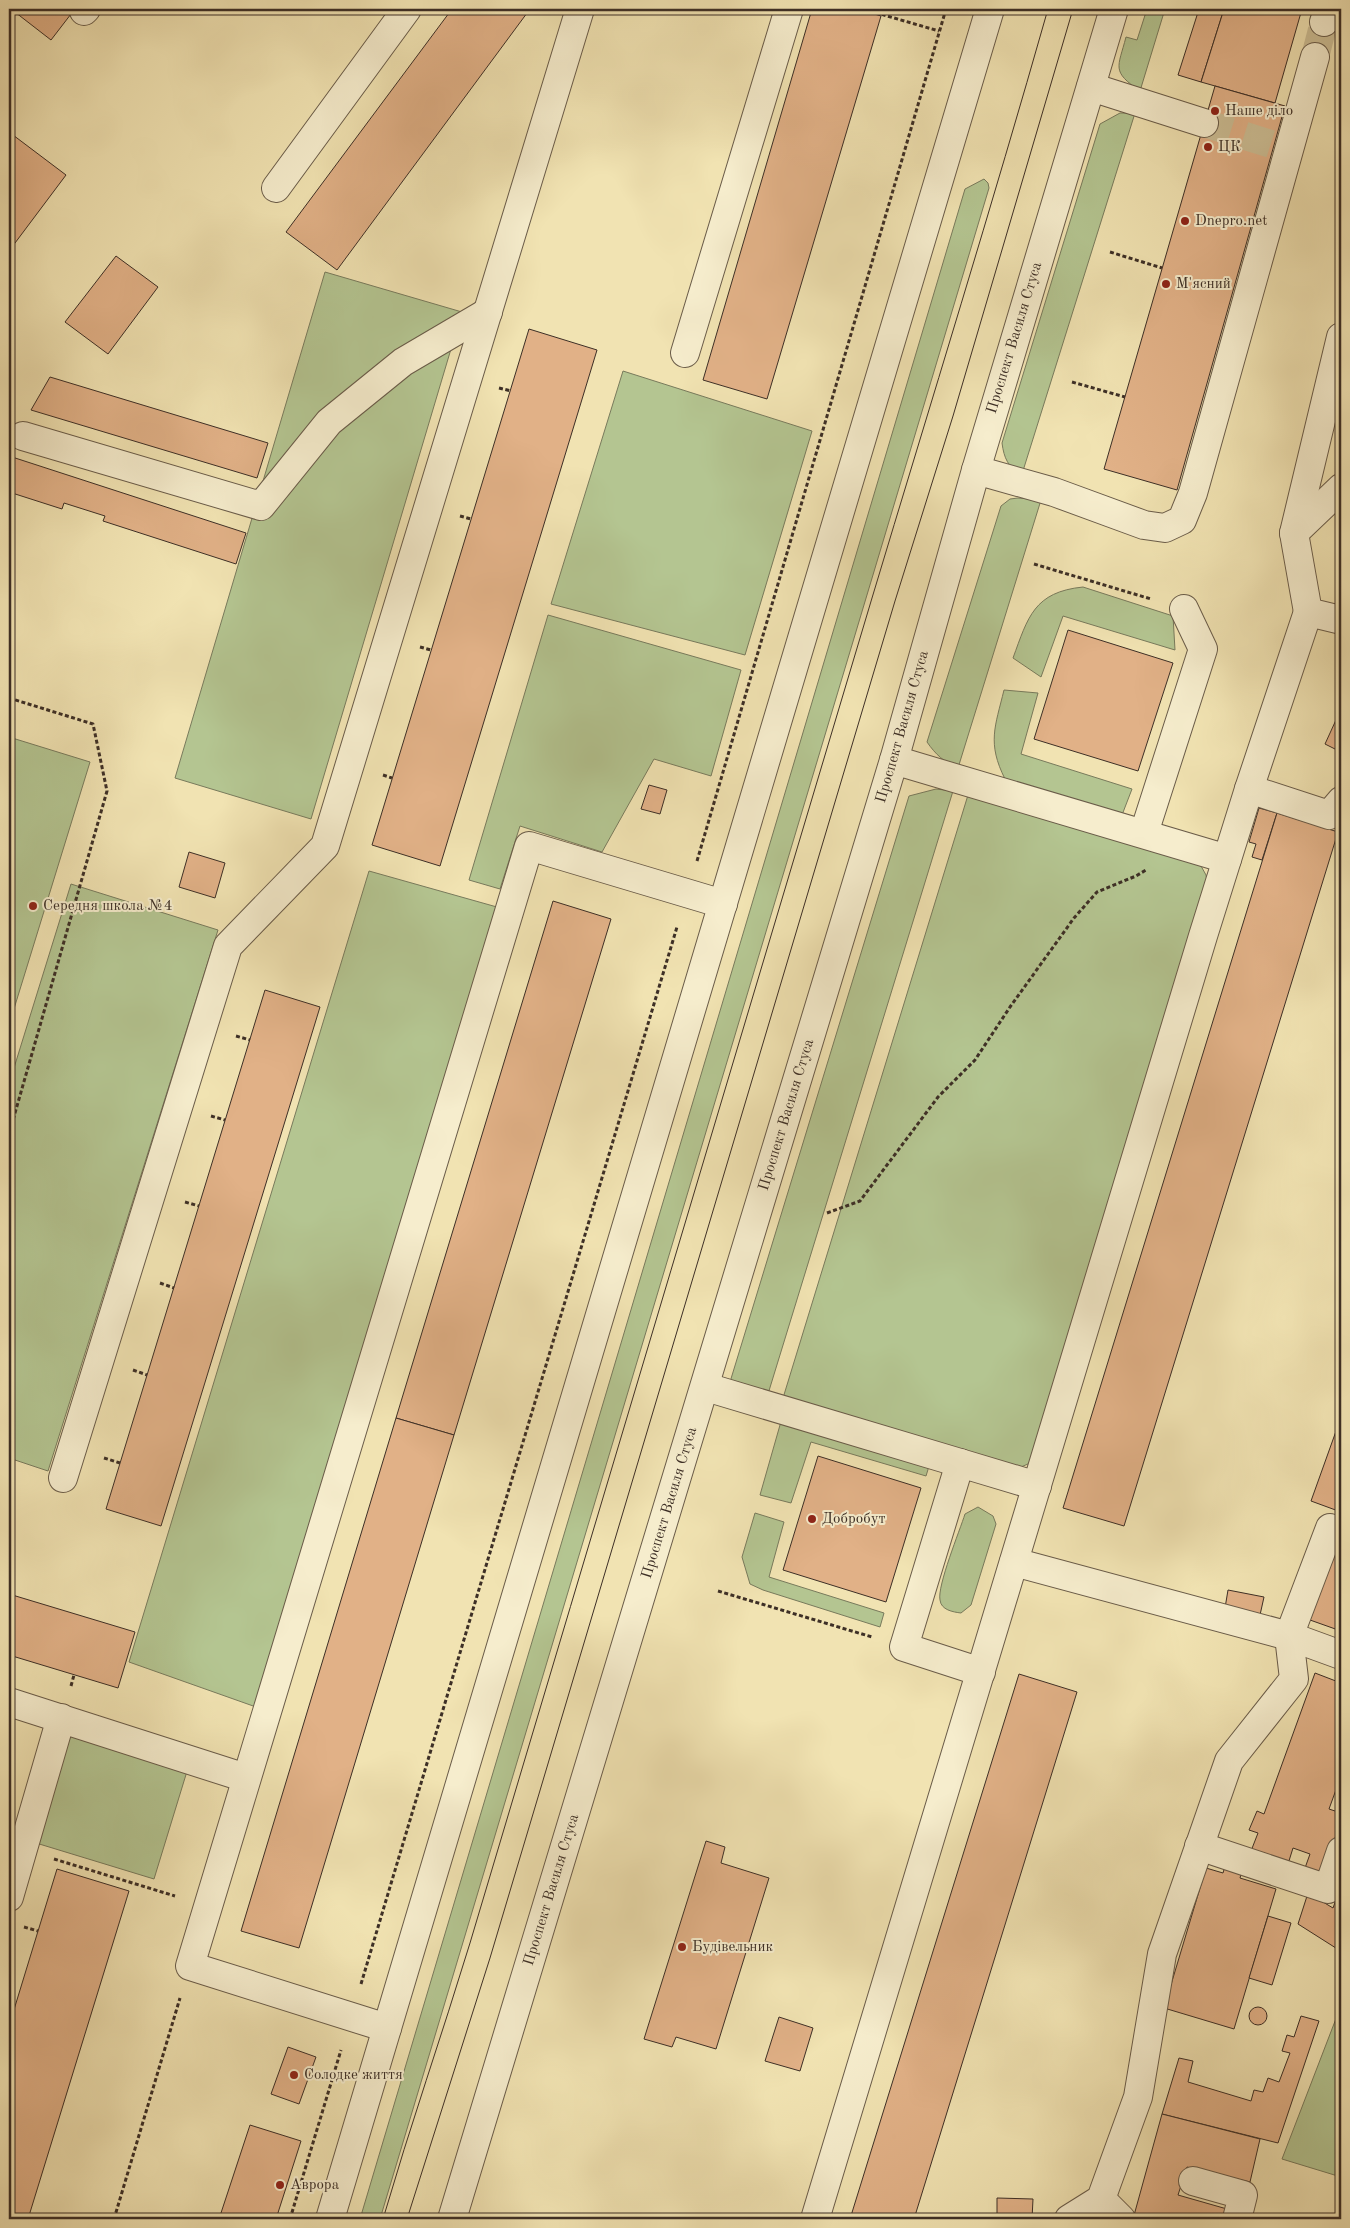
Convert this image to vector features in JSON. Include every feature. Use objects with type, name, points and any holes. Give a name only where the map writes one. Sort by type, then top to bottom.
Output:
[{"type":"street","points":[[276,188],[408,9]]},
{"type":"street","points":[[63,1478],[228,946],[326,846],[580,9]]},
{"type":"street","points":[[685,353],[789,9],[786,9]]},
{"type":"street","points":[[330,2219],[990,9]]},
{"type":"street","name":"Проспект Василя Стуса","points":[[452,2219],[706,1387],[894,760],[976,470],[1114,9]]},
{"type":"street","points":[[976,470],[1054,492],[1144,525],[1166,528],[1182,520],[1193,493],[1281,147],[1315,57]]},
{"type":"street","points":[[1090,87],[1204,123]]},
{"type":"street","points":[[23,436],[261,506],[330,422],[403,362],[488,312]]},
{"type":"street","points":[[815,2219],[1227,859],[1308,612],[1294,533],[1341,337]]},
{"type":"street","points":[[1294,533],[1341,488]]},
{"type":"street","points":[[1144,833],[1203,649],[1184,609]]},
{"type":"street","points":[[1308,612],[1341,620]]},
{"type":"street","points":[[894,760],[1227,859]]},
{"type":"street","points":[[1249,789],[1329,815],[1341,801]]},
{"type":"street","points":[[387,2028],[190,1966],[246,1778],[529,846],[723,904]]},
{"type":"street","points":[[706,1387],[1037,1486]]},
{"type":"street","points":[[960,1463],[904,1647],[981,1672]]},
{"type":"street","points":[[1069,2219],[1101,2199],[1138,2097],[1162,1954],[1228,1761],[1294,1679],[1289,1636],[1330,1528],[1341,1532]]},
{"type":"street","points":[[1014,1562],[1289,1636],[1341,1655]]},
{"type":"street","points":[[9,1702],[246,1778]]},
{"type":"street","points":[[9,1897],[61,1718]]},
{"type":"street","points":[[1199,1846],[1328,1889],[1341,1851]]},
{"type":"street","points":[[1193,2181],[1244,2195],[1237,2219]]},
{"type":"street","points":[[1101,2199],[1121,2219]]},
{"type":"path","points":[[863,9],[939,31]]},
{"type":"path","points":[[290,2219],[687,893],[946,9]]},
{"type":"path","points":[[1110,252],[1162,268]]},
{"type":"path","points":[[1072,382],[1125,397]]},
{"type":"path","points":[[1034,564],[1184,609]]},
{"type":"path","points":[[9,698],[93,724],[107,791],[9,1134]]},
{"type":"path","points":[[827,1213],[860,1201],[938,1097],[975,1060],[1010,1007],[1074,918],[1097,892],[1136,876],[1150,867]]},
{"type":"path","points":[[718,1591],[904,1647]]},
{"type":"path","points":[[22,1849],[208,1906]]},
{"type":"path","points":[[114,2219],[190,1966]]},
{"type":"green space","points":[[1147,9],[1165,9],[1140,91],[1124,78],[1119,68],[1119,62],[1126,37],[1137,40]]},
{"type":"green space","points":[[1120,113],[1135,113],[1022,474],[1010,466],[1002,443],[1100,124]]},
{"type":"green space","points":[[984,179],[988,183],[989,188],[380,2219],[360,2219],[965,189]]},
{"type":"green space","points":[[325,272],[462,312],[311,819],[175,778]]},
{"type":"green space","points":[[623,371],[812,431],[745,655],[551,604]]},
{"type":"green space","points":[[1010,499],[1041,500],[958,768],[941,758],[927,742],[1001,506]]},
{"type":"green space","points":[[1083,587],[1173,616],[1175,650],[1063,616],[1041,677],[1013,658],[1023,630],[1035,609],[1054,594]]},
{"type":"green space","points":[[548,615],[741,670],[711,776],[654,759],[602,852],[520,826],[500,889],[469,880]]},
{"type":"green space","points":[[1004,690],[1038,693],[1021,754],[1132,789],[1122,815],[1005,779],[999,766],[994,745],[994,735]]},
{"type":"green space","name":"Середня школа №4","points":[[9,737],[90,762],[9,1025]]},
{"type":"green space","points":[[936,789],[953,791],[768,1394],[730,1382],[909,796]]},
{"type":"green space","points":[[968,795],[1156,849],[1201,866],[1206,875],[1208,887],[1037,1460],[1021,1467],[783,1398]]},
{"type":"green space","points":[[369,871],[504,909],[256,1707],[129,1662]]},
{"type":"green space","points":[[71,884],[218,930],[48,1471],[9,1458],[9,1084]]},
{"type":"green space","points":[[782,1418],[930,1463],[926,1476],[811,1442],[791,1503],[760,1495]]},
{"type":"green space","points":[[978,1507],[993,1516],[996,1524],[971,1605],[961,1613],[954,1612],[945,1608],[941,1603],[942,1583],[965,1514]]},
{"type":"green space","points":[[755,1513],[784,1522],[769,1577],[884,1613],[880,1627],[763,1590],[750,1584],[742,1557]]},
{"type":"green space","points":[[71,1732],[188,1768],[154,1879],[36,1843]]},
{"type":"green space","points":[[1337,2016],[1341,2017],[1341,2177],[1282,2159]]},
{"type":"building","points":[[11,9],[65,9],[71,14],[51,40]]},
{"type":"building","points":[[452,9],[530,9],[337,270],[286,232]]},
{"type":"building","points":[[812,9],[858,9],[881,16],[767,399],[703,380]]},
{"type":"building","points":[[1199,9],[1224,9],[1201,82],[1178,75]]},
{"type":"building","points":[[1224,9],[1302,9],[1275,103],[1201,82]]},
{"type":"building","points":[[1215,86],[1285,106],[1177,490],[1104,469]]},
{"type":"building","points":[[9,132],[66,175],[9,251]]},
{"type":"building","points":[[116,256],[158,287],[108,354],[65,322]]},
{"type":"building","points":[[529,329],[597,350],[440,866],[372,845]]},
{"type":"building","points":[[50,377],[268,443],[257,478],[31,410]]},
{"type":"building","points":[[9,456],[246,533],[236,564],[103,521],[105,516],[64,503],[62,509],[9,492]]},
{"type":"building","points":[[1068,630],[1173,663],[1138,771],[1034,739]]},
{"type":"building","points":[[1341,709],[1341,752],[1325,744]]},
{"type":"building","points":[[649,785],[667,790],[660,814],[641,809]]},
{"type":"building","points":[[1259,808],[1277,813],[1262,860],[1252,857],[1256,844],[1249,842]]},
{"type":"building","points":[[1277,813],[1338,832],[1124,1526],[1063,1508]]},
{"type":"building","points":[[189,852],[225,863],[215,898],[179,887]]},
{"type":"building","points":[[553,901],[611,919],[454,1435],[396,1418]]},
{"type":"building","points":[[265,990],[320,1007],[161,1526],[106,1509]]},
{"type":"building","points":[[396,1418],[454,1435],[299,1948],[241,1931]]},
{"type":"building","points":[[1341,1420],[1341,1512],[1311,1501]]},
{"type":"building","points":[[818,1456],[921,1488],[886,1602],[783,1570]]},
{"type":"building","points":[[1334,1550],[1341,1553],[1341,1631],[1310,1620]]},
{"type":"building","points":[[1228,1590],[1264,1597],[1260,1615],[1225,1608]]},
{"type":"building","points":[[9,1594],[135,1632],[118,1688],[9,1655]]},
{"type":"building","points":[[1315,1673],[1341,1683],[1341,1703],[1339,1708],[1341,1709],[1341,1776],[1329,1809],[1341,1813],[1341,1832],[1325,1876],[1305,1868],[1310,1854],[1293,1848],[1288,1864],[1251,1851],[1258,1833],[1249,1830],[1257,1811],[1264,1814]]},
{"type":"building","points":[[1019,1674],[1077,1692],[914,2219],[850,2219]]},
{"type":"building","points":[[706,1841],[725,1847],[721,1863],[769,1878],[716,2049],[676,2037],[672,2047],[644,2039]]},
{"type":"building","points":[[1225,1866],[1242,1871],[1240,1878],[1276,1889],[1234,2029],[1164,2008],[1206,1868],[1223,1873]]},
{"type":"building","points":[[57,1869],[129,1891],[28,2219],[9,2219],[9,2026]]},
{"type":"building","points":[[1341,1886],[1341,1944],[1339,1950],[1298,1924],[1308,1893],[1333,1908]]},
{"type":"building","points":[[1268,1916],[1291,1923],[1272,1985],[1249,1978]]},
{"type":"building","points":[[1258,2007],[1264,2010],[1267,2016],[1264,2022],[1258,2025],[1252,2022],[1249,2016],[1252,2010]]},
{"type":"building","points":[[1301,2016],[1319,2021],[1278,2143],[1162,2114],[1179,2058],[1193,2061],[1188,2082],[1251,2101],[1254,2090],[1263,2092],[1268,2078],[1279,2082],[1290,2053],[1282,2051],[1287,2035],[1294,2037]]},
{"type":"building","points":[[779,2017],[813,2028],[800,2071],[765,2061]]},
{"type":"building","name":"Солодке життя","points":[[288,2047],[316,2057],[299,2104],[271,2094]]},
{"type":"building","points":[[1162,2114],[1260,2139],[1250,2182],[1187,2167],[1178,2195],[1227,2209],[1224,2219],[1133,2219]]},
{"type":"building","points":[[250,2125],[301,2141],[276,2219],[219,2219]]},
{"type":"building","points":[[997,2198],[1033,2199],[1032,2219],[997,2219]]},
{"type":"tunnel","points":[[1315,57],[1324,22]]},
{"type":"tunnel","points":[[1204,123],[1274,145]]},
{"type":"tram line","points":[[383,2219],[470,1943],[1048,9]]},
{"type":"tram line","points":[[407,2219],[490,1958],[895,601],[953,416],[1073,9]]},
{"type":"place","name":"Наше діло","points":[[1215,111]]},
{"type":"place","name":"ЦК","points":[[1208,147]]},
{"type":"place","name":"Dnepro.net","points":[[1185,221]]},
{"type":"place","name":"М'ясний","points":[[1166,284]]},
{"type":"place","name":"Середня школа №4","points":[[33,906]]},
{"type":"place","name":"Добробут","points":[[812,1519]]},
{"type":"place","name":"Будівельник","points":[[682,1947]]},
{"type":"place","name":"Солодке життя","points":[[294,2075]]},
{"type":"place","name":"Аврора","points":[[280,2185]]}]
